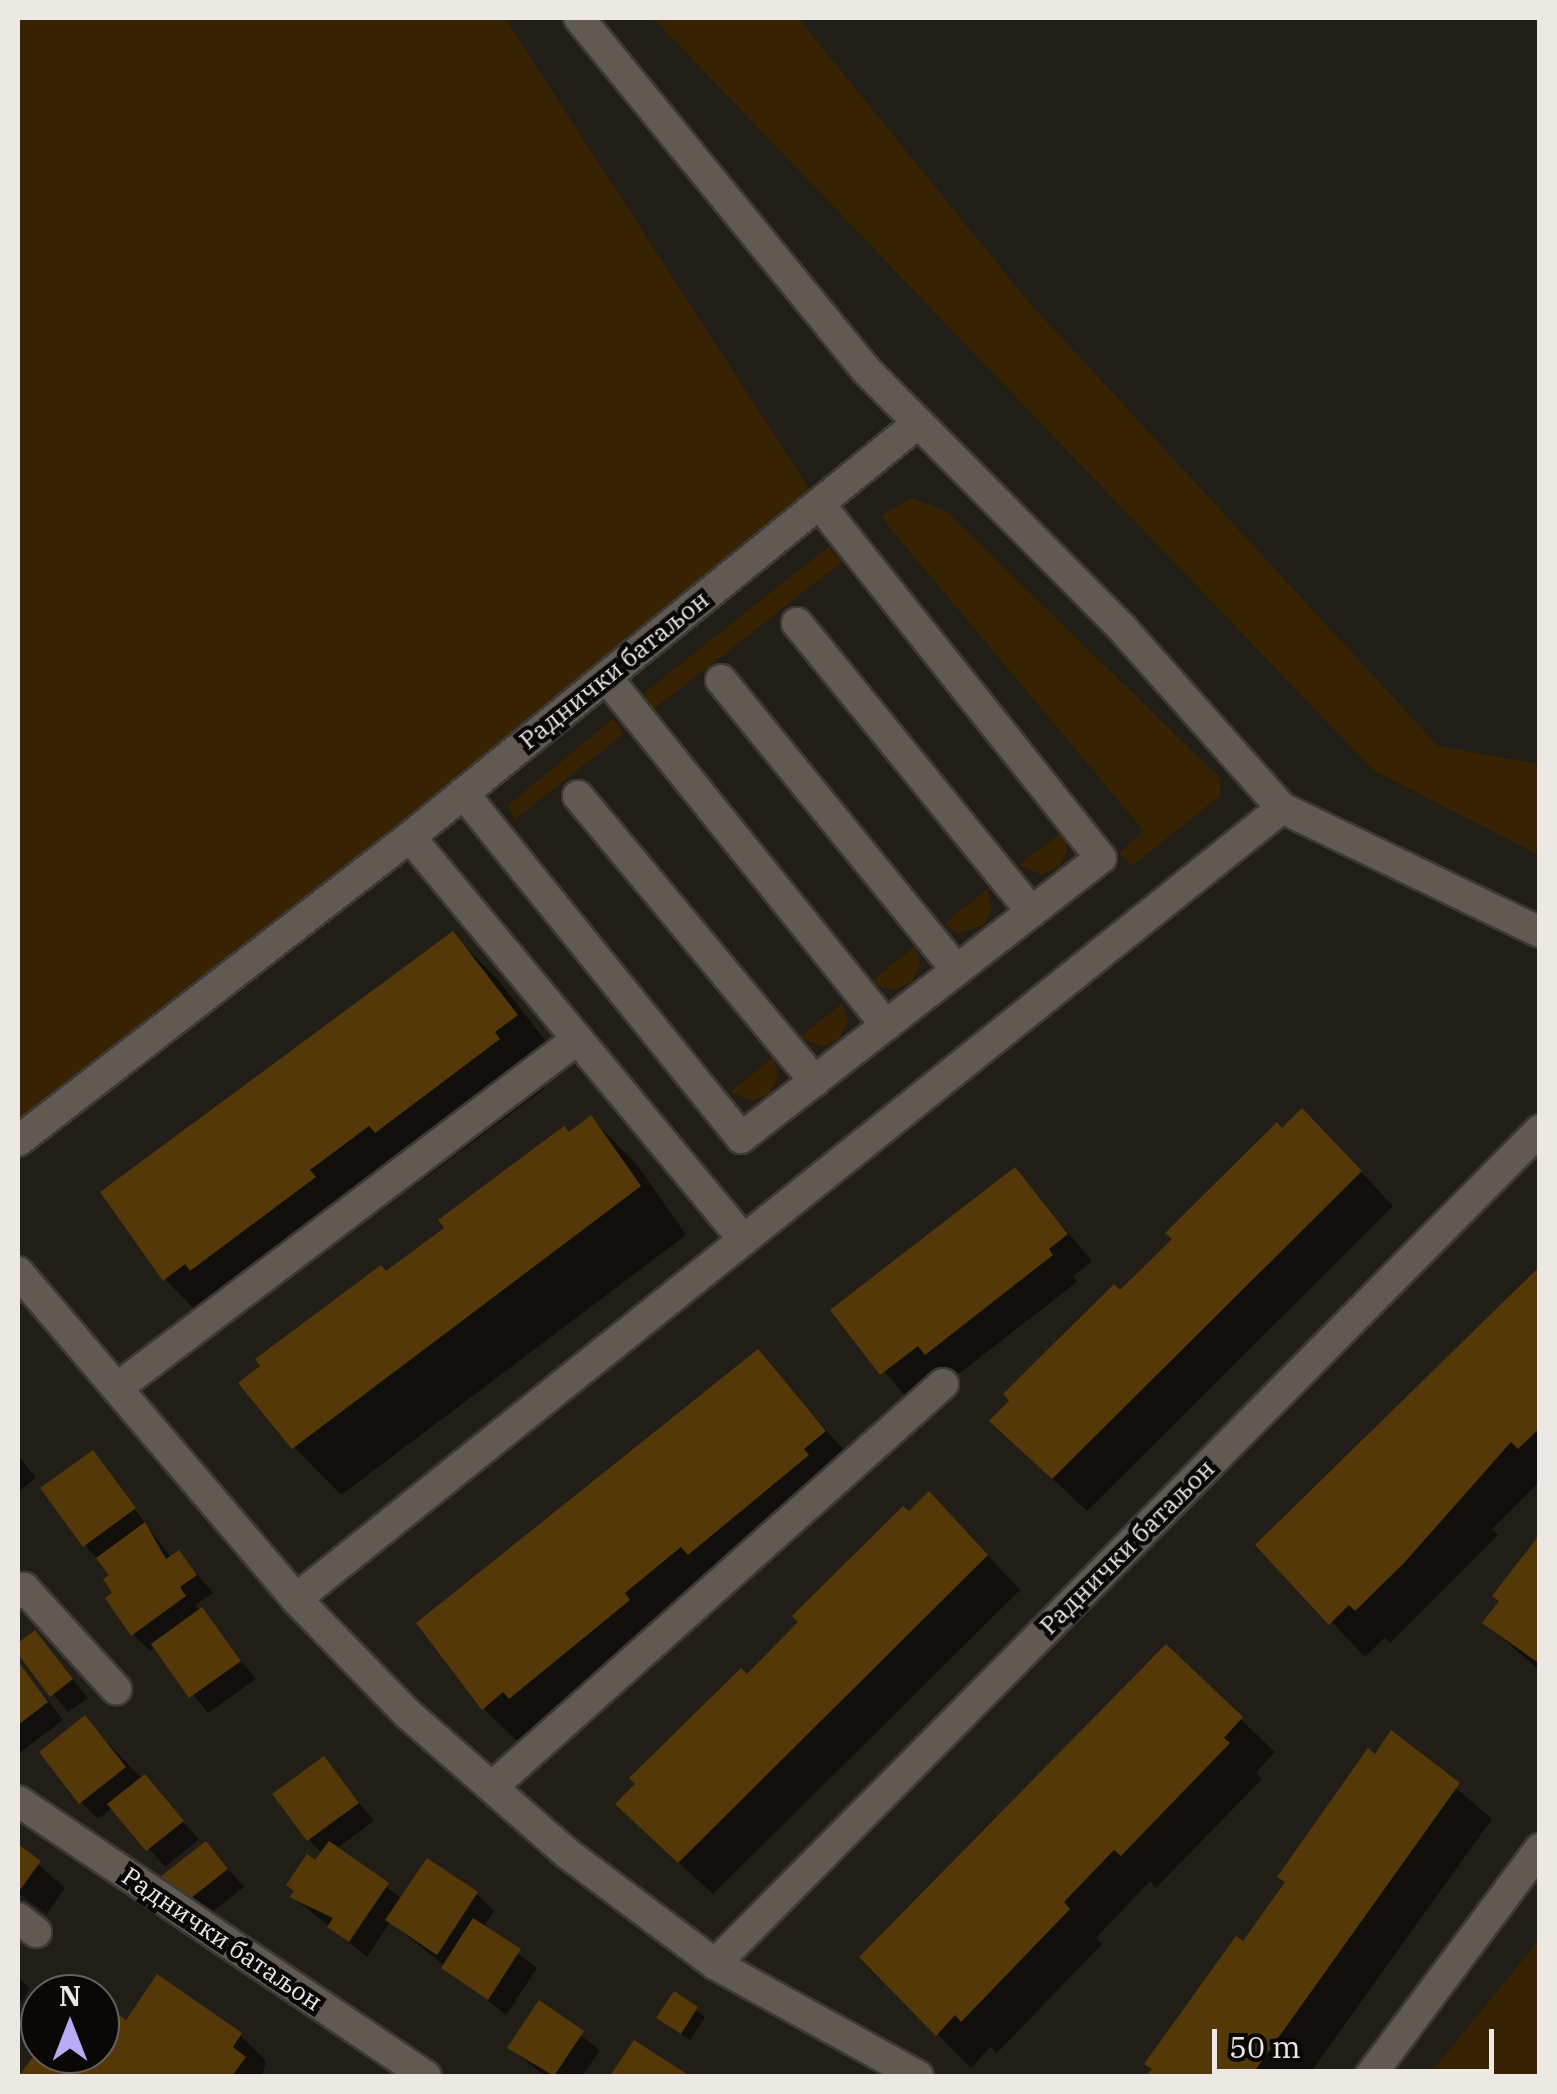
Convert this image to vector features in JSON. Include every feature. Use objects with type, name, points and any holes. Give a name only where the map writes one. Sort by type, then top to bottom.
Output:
[{"type":"street","points":[[579,18],[866,370],[1122,628],[1282,808],[1540,932]]},
{"type":"street","name":"Раднички батаљон","points":[[18,1141],[464,793],[917,424]]},
{"type":"street","points":[[464,793],[741,1138],[1101,858],[818,504]]},
{"type":"street","points":[[797,623],[1032,912]]},
{"type":"street","points":[[606,677],[886,1026]]},
{"type":"street","points":[[721,680],[957,970]]},
{"type":"street","points":[[578,796],[815,1081]]},
{"type":"street","points":[[296,1599],[1282,808]]},
{"type":"street","points":[[410,836],[744,1240]]},
{"type":"street","points":[[117,1388],[575,1040]]},
{"type":"street","name":"Раднички батаљон","points":[[715,1964],[1540,1130]]},
{"type":"street","points":[[18,1272],[296,1599],[408,1714],[492,1788],[715,1964],[918,2076]]},
{"type":"street","points":[[492,1788],[943,1384]]},
{"type":"street","points":[[18,1592],[24,1588],[116,1689]]},
{"type":"street","name":"Раднички батаљон","points":[[18,1802],[426,2076]]},
{"type":"street","points":[[1370,2076],[1540,1850]]},
{"type":"shaded area","points":[[18,18],[505,18],[819,504],[18,1141]]},
{"type":"shaded area","points":[[653,18],[798,18],[1027,300],[1438,746],[1539,764],[1539,855],[1373,770]]},
{"type":"shaded area","points":[[912,498],[946,511],[1220,778],[1220,796],[1132,866],[1119,853],[1144,831],[880,516]]},
{"type":"shaded area","points":[[828,547],[843,561],[653,710],[644,693]]},
{"type":"shaded area","points":[[613,719],[624,734],[514,820],[508,805]]},
{"type":"shaded area","points":[[1063,831],[1067,850],[1059,867],[1042,875],[1019,865]]},
{"type":"shaded area","points":[[987,889],[992,907],[984,925],[958,933],[944,924]]},
{"type":"shaded area","points":[[916,945],[920,965],[912,982],[896,990],[879,987],[873,980]]},
{"type":"shaded area","points":[[843,1003],[848,1022],[839,1039],[823,1047],[799,1037]]},
{"type":"shaded area","points":[[774,1057],[778,1076],[770,1093],[754,1101],[730,1092]]},
{"type":"shaded area","points":[[1539,1940],[1539,2076],[1428,2076]]},
{"type":"building","points":[[453,931],[518,1015],[495,1032],[500,1039],[375,1133],[369,1126],[310,1170],[316,1177],[190,1271],[185,1264],[163,1281],[100,1192]]},
{"type":"building","points":[[1302,1108],[1362,1171],[1052,1479],[989,1421],[1009,1401],[1003,1394],[1114,1284],[1120,1290],[1172,1239],[1165,1233],[1277,1122],[1282,1128]]},
{"type":"building","points":[[591,1115],[641,1186],[292,1449],[238,1383],[260,1366],[255,1359],[381,1265],[386,1271],[444,1228],[438,1220],[564,1126],[569,1132]]},
{"type":"building","points":[[1015,1167],[1068,1234],[1049,1249],[1053,1255],[925,1355],[918,1346],[880,1375],[830,1310]]},
{"type":"building","points":[[1540,1266],[1540,1428],[1518,1449],[1511,1442],[1404,1563],[1355,1611],[1349,1605],[1329,1625],[1255,1545]]},
{"type":"building","points":[[758,1349],[826,1431],[804,1449],[809,1455],[688,1555],[681,1547],[625,1593],[630,1600],[509,1699],[503,1692],[482,1710],[416,1623]]},
{"type":"building","points":[[93,1450],[136,1508],[83,1547],[40,1488]]},
{"type":"building","points":[[929,1491],[988,1555],[678,1863],[615,1804],[635,1784],[629,1778],[741,1668],[747,1674],[798,1622],[792,1616],[903,1506],[909,1511]]},
{"type":"building","points":[[145,1522],[166,1559],[179,1550],[197,1575],[180,1587],[186,1596],[131,1636],[105,1598],[112,1593],[103,1579],[109,1575],[96,1558]]},
{"type":"building","points":[[1540,1534],[1540,1664],[1482,1623],[1499,1601],[1492,1596]]},
{"type":"building","points":[[202,1607],[241,1661],[189,1698],[151,1644]]},
{"type":"building","points":[[35,1630],[73,1679],[50,1697],[18,1654],[18,1643]]},
{"type":"building","points":[[1166,1644],[1243,1717],[1224,1738],[1230,1743],[1121,1856],[1114,1850],[1064,1902],[1070,1909],[961,2022],[955,2015],[936,2036],[859,1957]]},
{"type":"building","points":[[18,1661],[48,1702],[18,1725]]},
{"type":"building","points":[[85,1715],[126,1767],[79,1804],[39,1752]]},
{"type":"building","points":[[1391,1730],[1460,1783],[1251,2076],[1146,2076],[1152,2069],[1144,2064],[1236,1936],[1243,1941],[1285,1882],[1277,1877],[1368,1748],[1375,1754]]},
{"type":"building","points":[[324,1756],[359,1803],[307,1841],[272,1794]]},
{"type":"building","points":[[145,1774],[184,1821],[146,1851],[107,1804]]},
{"type":"building","points":[[206,1841],[228,1869],[191,1898],[156,1880]]},
{"type":"building","points":[[329,1841],[389,1883],[349,1942],[327,1927],[333,1918],[289,1897],[294,1891],[286,1885],[307,1854],[315,1860]]},
{"type":"building","points":[[18,1844],[41,1861],[20,1890],[18,1889]]},
{"type":"building","points":[[427,1858],[478,1892],[437,1955],[385,1920]]},
{"type":"building","points":[[473,1918],[521,1949],[488,2000],[441,1968]]},
{"type":"building","points":[[157,1974],[242,2033],[233,2047],[246,2057],[232,2076],[19,2076],[120,2074],[120,2016],[126,2020]]},
{"type":"building","points":[[674,1991],[698,2007],[681,2034],[656,2018]]},
{"type":"building","points":[[539,2000],[584,2031],[554,2076],[507,2048]]},
{"type":"building","points":[[634,2040],[690,2076],[610,2076]]}]
